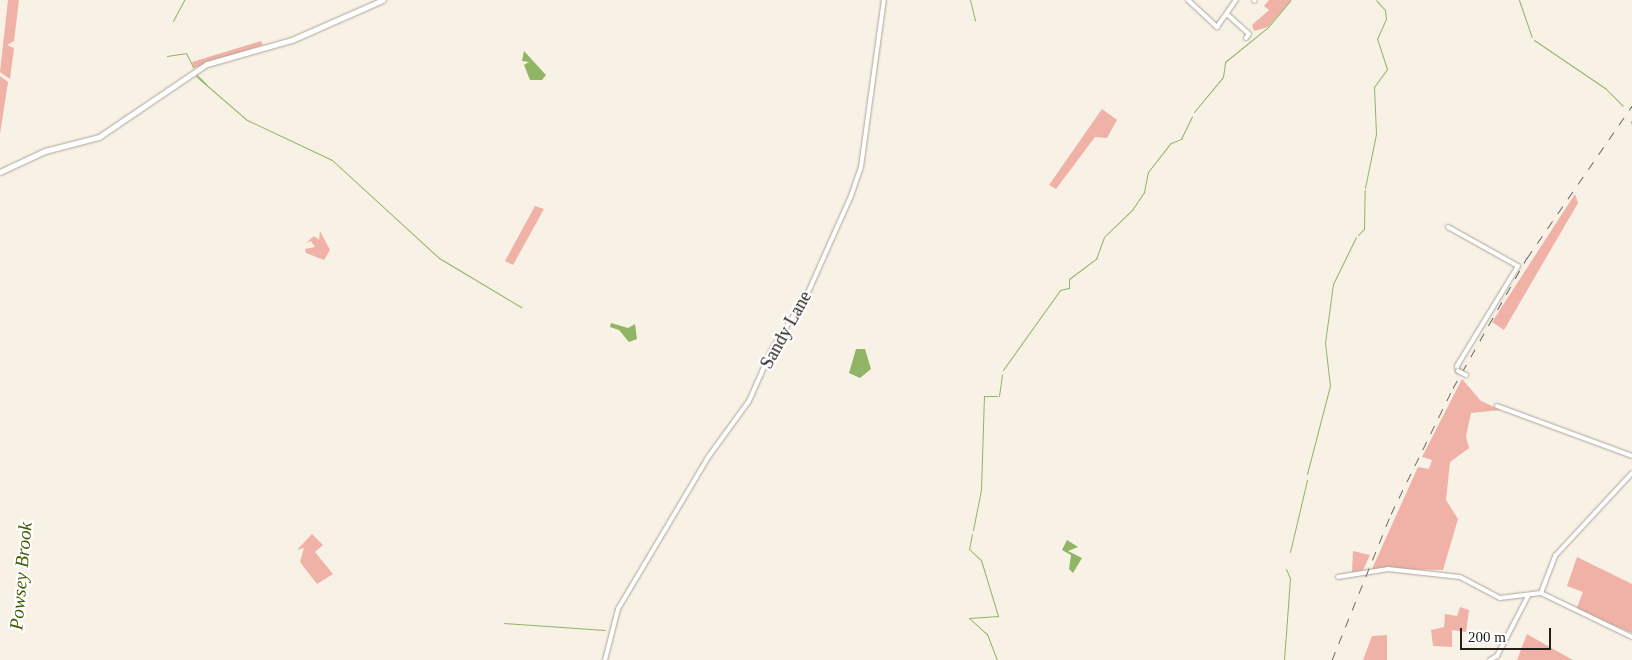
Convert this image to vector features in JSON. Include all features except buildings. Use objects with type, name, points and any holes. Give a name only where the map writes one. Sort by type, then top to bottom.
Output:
[{"type":"main road","points":[[0,172],[45,152],[91,140],[207,64],[292,40],[383,0]]},
{"type":"street","name":"Sandy Lane","points":[[605,660],[618,609],[710,456],[749,400],[772,349],[806,297],[851,196],[861,167],[884,0]]},
{"type":"street","points":[[1188,0],[1216,28],[1228,15],[1236,0]]},
{"type":"street","points":[[1228,15],[1251,32],[1246,38]]},
{"type":"street","points":[[1448,227],[1518,266],[1457,366],[1458,371],[1466,375]]},
{"type":"street","points":[[1497,406],[1632,456]]},
{"type":"street","points":[[1541,593],[1555,556],[1632,473]]},
{"type":"street","points":[[1338,577],[1388,569],[1442,573],[1460,577],[1500,598],[1541,593],[1632,637]]},
{"type":"street","points":[[1490,660],[1497,656],[1528,596]]},
{"type":"shaded area","points":[[8,0],[19,0],[14,41],[7,45],[14,48],[10,79],[0,72]]},
{"type":"shaded area","points":[[1269,0],[1291,0],[1268,27],[1254,31],[1252,25],[1269,10],[1264,6]]},
{"type":"shaded area","points":[[261,41],[263,45],[194,68],[192,62]]},
{"type":"shaded area","points":[[524,51],[546,75],[542,80],[530,80],[524,65],[529,62],[522,61]]},
{"type":"shaded area","points":[[0,76],[8,82],[0,134]]},
{"type":"shaded area","points":[[1102,109],[1117,120],[1107,138],[1095,137],[1056,189],[1049,185]]},
{"type":"shaded area","points":[[1575,194],[1578,203],[1504,330],[1492,322]]},
{"type":"shaded area","points":[[535,206],[544,209],[513,265],[505,261]]},
{"type":"shaded area","points":[[320,231],[330,250],[324,260],[306,253],[305,249],[315,247],[311,241],[306,243],[314,236],[319,240]]},
{"type":"shaded area","points":[[611,323],[628,328],[635,324],[637,339],[629,342],[619,330],[610,327]]},
{"type":"shaded area","points":[[856,349],[865,349],[871,369],[860,378],[849,373]]},
{"type":"shaded area","points":[[1462,379],[1481,401],[1501,410],[1471,413],[1466,436],[1469,448],[1450,462],[1446,500],[1458,519],[1443,570],[1372,569],[1418,467],[1429,469],[1432,460],[1422,457]]},
{"type":"shaded area","points":[[312,534],[323,545],[315,552],[333,574],[317,584],[300,562],[304,548],[297,550]]},
{"type":"shaded area","points":[[1067,540],[1078,547],[1068,551],[1082,558],[1073,573],[1069,569],[1071,555],[1062,550]]},
{"type":"shaded area","points":[[1353,551],[1370,555],[1363,570],[1352,572]]},
{"type":"shaded area","points":[[1577,557],[1632,584],[1632,633],[1576,610],[1583,592],[1567,586]]},
{"type":"shaded area","points":[[1460,607],[1469,610],[1466,632],[1452,630],[1452,647],[1433,646],[1431,630],[1444,627],[1445,614],[1457,616]]},
{"type":"shaded area","points":[[1527,634],[1546,645],[1573,660],[1517,660]]},
{"type":"shaded area","points":[[1387,635],[1387,660],[1363,660],[1372,636]]},
{"type":"waterway","points":[[173,21],[184,0]]},
{"type":"waterway","points":[[970,0],[975,20]]},
{"type":"waterway","points":[[1194,112],[1223,77],[1225,62],[1268,27],[1291,0]]},
{"type":"waterway","points":[[1365,188],[1376,134],[1374,87],[1387,69],[1377,39],[1386,19],[1385,10],[1376,0]]},
{"type":"waterway","points":[[1519,0],[1532,37]]},
{"type":"waterway","points":[[1534,40],[1605,88],[1623,106]]},
{"type":"waterway","points":[[167,56],[185,53]]},
{"type":"waterway","points":[[186,53],[193,67]]},
{"type":"waterway","points":[[196,74],[206,84]]},
{"type":"waterway","points":[[196,76],[247,120],[332,160],[439,258],[521,307]]},
{"type":"waterway","points":[[1003,370],[1060,290],[1069,288],[1069,279],[1096,259],[1104,237],[1132,210],[1144,192],[1148,172],[1171,143],[1181,139],[1192,116]]},
{"type":"waterway","points":[[1631,121],[1632,125]]},
{"type":"waterway","points":[[1358,235],[1364,229],[1365,190]]},
{"type":"waterway","points":[[1307,474],[1330,386],[1325,343],[1333,284],[1356,237]]},
{"type":"waterway","points":[[999,396],[1002,374]]},
{"type":"waterway","points":[[973,530],[981,490],[984,396],[997,396]]},
{"type":"waterway","points":[[1290,552],[1307,480]]},
{"type":"waterway","points":[[972,534],[969,549],[981,560],[998,616],[969,618],[987,634],[997,660]]},
{"type":"waterway","points":[[1284,660],[1290,578],[1286,569]]},
{"type":"waterway","points":[[504,623],[605,630]]},
{"type":"railway","points":[[1332,660],[1391,514],[1453,388],[1527,258],[1632,106]]},
{"type":"water label","name":"Powsey Brook","points":[[21,576]]}]
